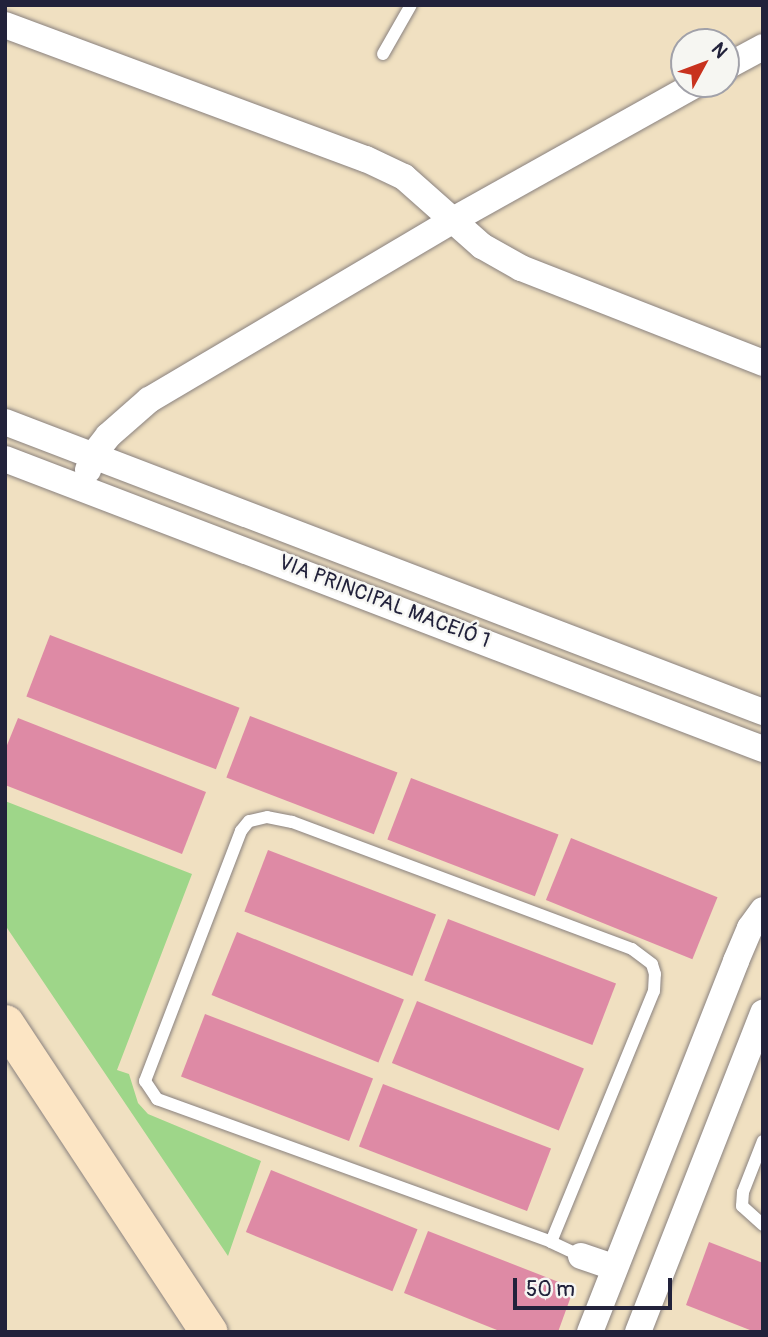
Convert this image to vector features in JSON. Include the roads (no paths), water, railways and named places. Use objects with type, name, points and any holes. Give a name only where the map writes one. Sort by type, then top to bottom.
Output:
[{"type":"street","points":[[5,25],[366,159],[404,177],[482,246],[521,268],[763,362]]},
{"type":"street","points":[[740,59],[763,47]]},
{"type":"street","points":[[82,486],[94,454],[117,427],[149,400],[453,220],[671,98]]},
{"type":"street","name":"VIA PRINCIPAL MACEIÓ 1","points":[[5,422],[763,712]]},
{"type":"street","name":"VIA PRINCIPAL MACEIÓ 1","points":[[5,459],[82,486],[763,749]]},
{"type":"street","points":[[590,1332],[618,1255],[746,936],[763,910]]},
{"type":"street","points":[[638,1332],[763,1013]]},
{"type":"street","points":[[5,1023],[209,1332]]},
{"type":"street","points":[[582,1256],[618,1255],[666,1259]]},
{"type":"lane","points":[[383,54],[411,5]]},
{"type":"lane","points":[[551,1242],[654,991],[656,974],[652,964],[632,949],[292,822],[267,817],[249,821],[241,831],[145,1081],[157,1099],[551,1242],[582,1256]]},
{"type":"lane","points":[[763,1141],[743,1192],[742,1206],[763,1225]]}]
